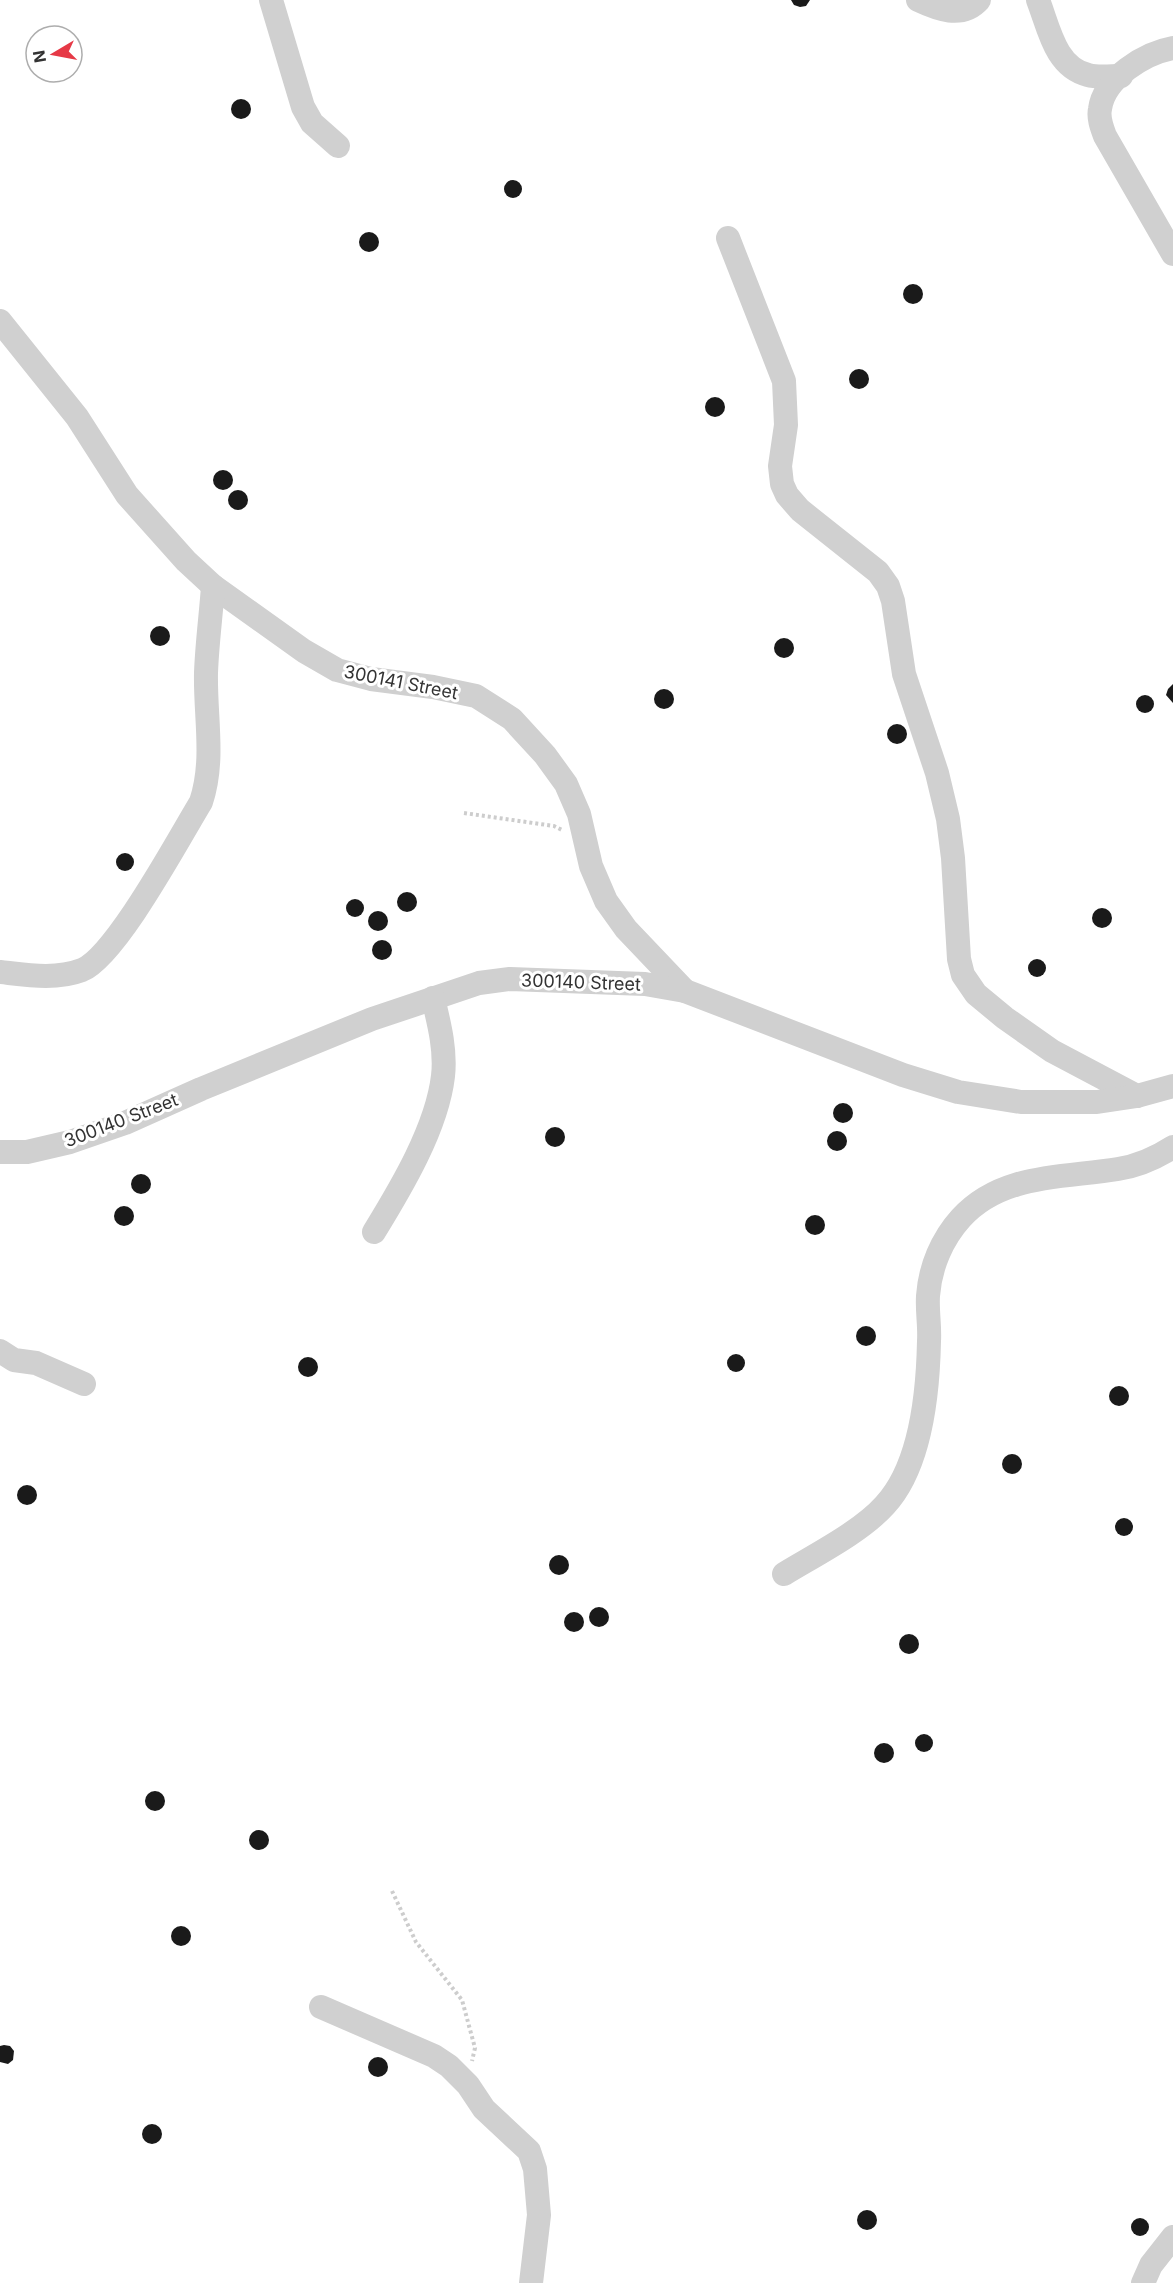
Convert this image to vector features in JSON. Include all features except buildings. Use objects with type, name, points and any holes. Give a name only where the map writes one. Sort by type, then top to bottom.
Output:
[{"type":"street","points":[[271,0],[303,107],[312,123],[338,146]]},
{"type":"street","points":[[918,0],[939,10],[957,11],[979,0]]},
{"type":"street","points":[[1038,0],[1064,62],[1075,71],[1090,76],[1121,76]]},
{"type":"street","points":[[1173,48],[1147,56],[1128,68],[1108,90],[1100,110],[1101,124],[1117,159],[1173,254]]},
{"type":"street","points":[[728,238],[784,381],[786,425],[780,466],[782,484],[787,495],[826,531],[878,572],[888,586],[893,601],[904,674],[937,773],[948,819],[959,959],[963,975],[976,994],[1005,1018],[1052,1051],[1137,1096]]},
{"type":"street","name":"300141 Street","points":[[0,321],[77,417],[127,495],[186,561],[213,586],[304,651],[337,670],[371,679],[432,687],[476,696],[512,719],[545,755],[566,784],[579,814],[591,866],[606,901],[626,930],[685,991]]},
{"type":"street","points":[[0,972],[50,976],[69,974],[85,969],[99,958],[119,936],[201,802],[207,783],[209,760],[206,673],[213,586]]},
{"type":"street","name":"300140 Street","points":[[0,1152],[27,1152],[70,1142],[125,1123],[201,1089],[351,1028],[479,983],[510,979],[645,984],[685,991],[903,1075],[958,1092],[1021,1102],[1097,1102],[1137,1096],[1173,1086]]},
{"type":"street","points":[[374,1232],[401,1187],[434,1114],[443,1076],[443,1044],[433,998]]},
{"type":"street","points":[[784,1574],[866,1523],[886,1505],[902,1481],[918,1438],[927,1390],[930,1339],[928,1296],[933,1265],[944,1241],[962,1217],[979,1201],[1025,1181],[1057,1174],[1119,1169],[1139,1164],[1173,1147]]},
{"type":"street","points":[[0,1351],[14,1360],[36,1363],[84,1384]]},
{"type":"street","points":[[321,2007],[434,2056],[449,2066],[468,2085],[484,2109],[529,2151],[535,2169],[539,2215],[531,2283]]},
{"type":"street","points":[[1143,2283],[1151,2265],[1173,2237]]},
{"type":"path","points":[[464,813],[554,825],[586,844]]},
{"type":"path","points":[[392,1891],[416,1942],[462,2000],[475,2048],[468,2085]]}]
